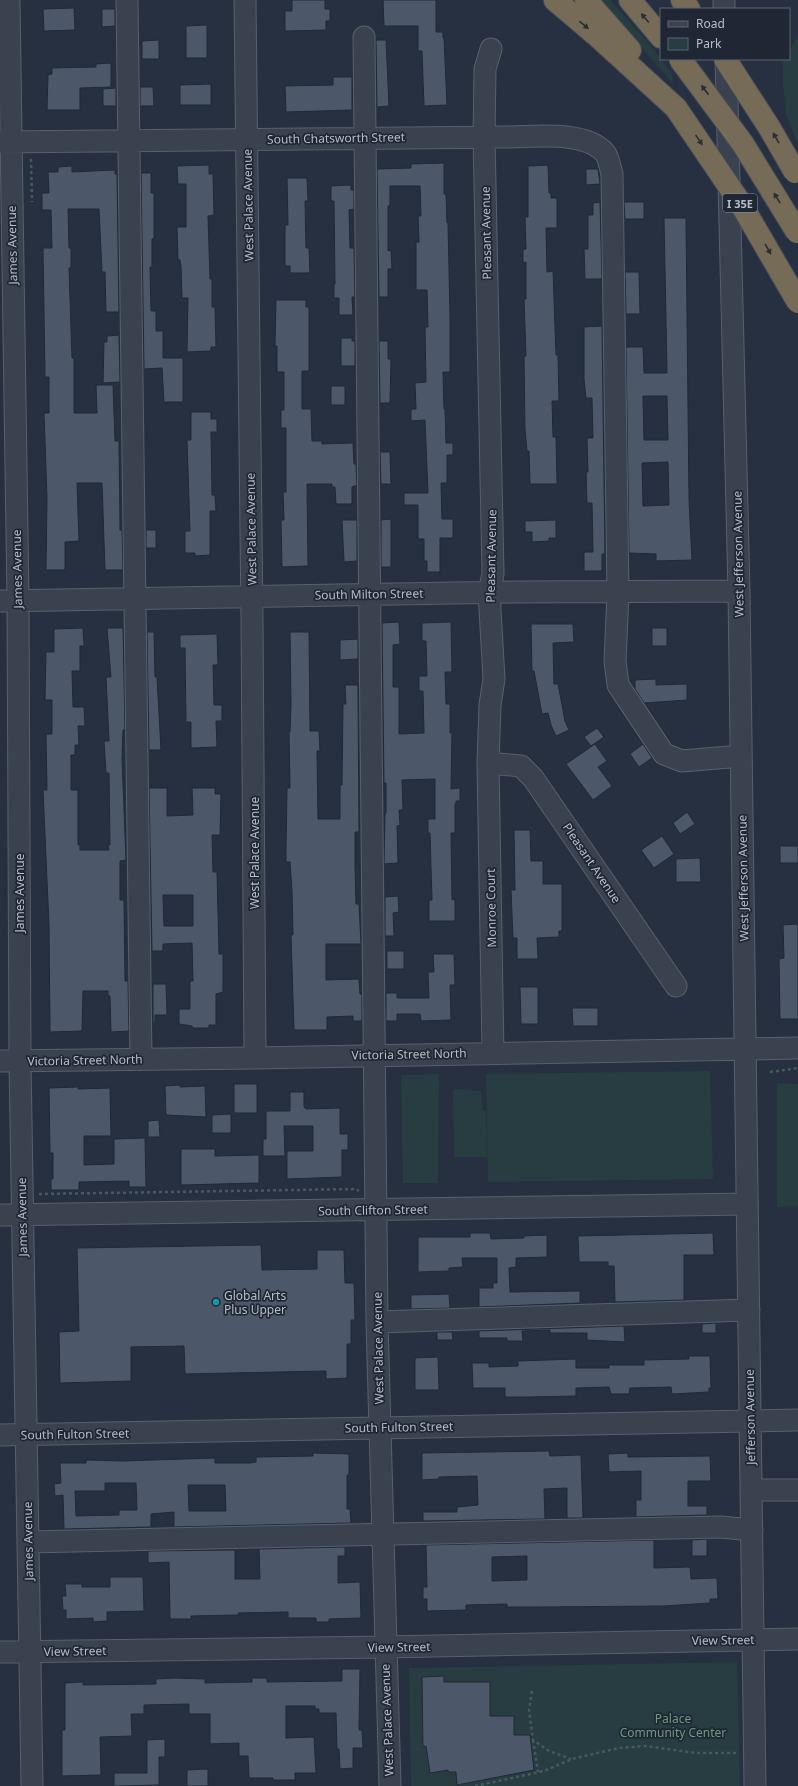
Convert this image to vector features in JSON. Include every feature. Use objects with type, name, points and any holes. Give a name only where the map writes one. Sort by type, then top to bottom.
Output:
[{"type":"highway","points":[[555,0],[595,34],[676,108]]},
{"type":"highway","name":"I 35E","points":[[586,0],[630,50],[676,108],[741,204],[798,303]]},
{"type":"highway","points":[[630,0],[660,36]]},
{"type":"highway","points":[[682,0],[688,8]]},
{"type":"highway","name":"I 35E","points":[[681,60],[743,144],[797,233]]},
{"type":"highway","points":[[726,60],[769,127],[796,175]]},
{"type":"street","name":"James Avenue","points":[[9,0],[5,142],[9,601],[10,1061],[23,1215],[32,1786]]},
{"type":"street","points":[[127,0],[141,1059]]},
{"type":"street","name":"West Palace Avenue","points":[[245,0],[252,596],[255,1058]]},
{"type":"street","name":"West Palace Avenue","points":[[364,37],[377,1322],[387,1629],[385,1647],[390,1786]]},
{"type":"street","name":"Pleasant Avenue","points":[[491,49],[485,69],[484,137],[493,574],[489,592],[494,679],[490,705],[488,763],[521,766],[533,778],[676,986]]},
{"type":"street","name":"West Jefferson Avenue","points":[[725,60],[739,591],[746,1049]]},
{"type":"street","name":"South Chatsworth Street","points":[[5,142],[484,137],[575,138],[593,144],[606,154],[612,174],[618,593],[615,661],[618,685],[664,754],[682,761],[741,756]]},
{"type":"street","name":"South Milton Street","points":[[9,601],[489,592],[618,593],[739,591]]},
{"type":"street","name":"Monroe Court","points":[[488,763],[493,1053]]},
{"type":"street","name":"Victoria Street North","points":[[10,1061],[798,1048]]},
{"type":"street","name":"Jefferson Avenue","points":[[746,1049],[749,1421],[756,1786]]},
{"type":"street","name":"South Clifton Street","points":[[0,1215],[747,1204]]},
{"type":"street","points":[[377,1322],[749,1310]]},
{"type":"street","name":"South Fulton Street","points":[[0,1435],[798,1420]]},
{"type":"street","points":[[751,1490],[798,1490]]},
{"type":"street","points":[[28,1542],[721,1527],[752,1530]]},
{"type":"street","name":"View Street","points":[[0,1652],[385,1647],[798,1639]]},
{"type":"path","points":[[770,1072],[798,1068]]},
{"type":"path","points":[[34,1194],[356,1189],[361,1193]]},
{"type":"path","points":[[532,1691],[529,1710],[538,1772]]},
{"type":"path","points":[[533,1740],[549,1751],[572,1759]]},
{"type":"path","points":[[475,1786],[538,1772],[572,1759],[619,1748],[646,1746],[696,1753],[755,1753]]},
{"type":"green space","points":[[601,0],[610,0],[650,45],[672,74],[673,84]]},
{"type":"green space","points":[[798,35],[798,144],[786,114],[783,83],[783,62],[784,60],[790,60],[790,50]]},
{"type":"green space","points":[[710,1071],[713,1179],[488,1182],[486,1074]]},
{"type":"green space","points":[[439,1074],[438,1183],[403,1183],[401,1075]]},
{"type":"green space","points":[[777,1083],[798,1084],[798,1206],[777,1207]]},
{"type":"green space","points":[[457,1089],[481,1091],[483,1111],[486,1111],[487,1157],[454,1157],[453,1091]]},
{"type":"green space","name":"Palace Community Center","points":[[737,1662],[740,1786],[411,1786],[409,1668]]},
{"type":"building","points":[[292,0],[325,0],[325,9],[330,9],[330,21],[326,21],[326,30],[285,31],[285,11],[292,11]]},
{"type":"building","points":[[383,0],[436,0],[436,32],[443,32],[444,38],[447,105],[424,106],[422,51],[418,51],[418,26],[384,26]]},
{"type":"building","points":[[74,8],[75,30],[44,31],[43,9]]},
{"type":"building","points":[[102,9],[115,9],[115,26],[102,27]]},
{"type":"building","points":[[207,25],[207,58],[186,58],[186,26]]},
{"type":"building","points":[[159,40],[159,59],[142,59],[142,41]]},
{"type":"building","points":[[376,40],[386,40],[389,106],[377,107]]},
{"type":"building","points":[[111,63],[111,87],[80,88],[80,110],[47,110],[48,75],[52,74],[52,68],[96,67],[96,64]]},
{"type":"building","points":[[333,77],[352,77],[352,110],[286,112],[285,86],[333,85]]},
{"type":"building","points":[[211,84],[211,105],[180,105],[180,85]]},
{"type":"building","points":[[140,87],[153,87],[154,106],[140,106]]},
{"type":"building","points":[[116,88],[116,106],[103,106],[103,89]]},
{"type":"building","points":[[444,163],[444,194],[446,194],[448,223],[450,372],[443,372],[444,409],[446,443],[453,443],[453,455],[447,455],[447,483],[441,483],[442,519],[453,519],[453,538],[440,538],[440,572],[427,572],[427,561],[424,561],[424,539],[418,539],[418,505],[404,505],[404,493],[428,493],[425,420],[411,421],[411,409],[416,409],[415,383],[426,382],[425,327],[428,327],[427,290],[416,290],[416,242],[419,242],[418,216],[421,216],[420,186],[390,186],[390,206],[388,206],[388,251],[391,250],[392,269],[388,269],[388,297],[379,297],[377,169],[411,168],[411,164]]},
{"type":"building","points":[[209,165],[209,174],[213,174],[214,215],[208,216],[210,279],[212,279],[212,307],[215,307],[216,347],[211,347],[211,351],[187,352],[188,298],[182,298],[181,266],[180,260],[178,260],[177,227],[186,227],[186,184],[178,184],[177,166]]},
{"type":"building","points":[[548,165],[549,193],[551,193],[551,198],[557,198],[557,228],[546,228],[547,272],[553,271],[556,355],[558,355],[559,401],[552,401],[553,437],[556,437],[557,484],[530,484],[529,451],[527,451],[525,429],[524,356],[526,356],[524,299],[526,299],[526,262],[523,263],[523,249],[526,249],[525,217],[528,217],[528,166]]},
{"type":"building","points":[[72,166],[72,172],[115,170],[115,174],[117,174],[119,312],[106,312],[105,272],[102,272],[99,209],[68,209],[69,248],[71,248],[71,268],[69,268],[72,358],[74,358],[74,413],[97,413],[96,385],[113,385],[115,441],[119,441],[120,530],[122,530],[123,570],[105,570],[102,483],[77,483],[79,541],[65,542],[65,570],[46,570],[47,497],[44,413],[49,413],[49,377],[45,377],[43,248],[52,248],[51,210],[42,210],[42,193],[49,193],[48,172],[58,172],[58,167]]},
{"type":"building","points":[[586,169],[598,169],[600,184],[586,185]]},
{"type":"building","points":[[141,173],[151,173],[151,193],[154,193],[154,239],[152,239],[152,267],[150,267],[151,311],[156,311],[156,331],[163,331],[163,358],[183,358],[183,402],[164,402],[162,368],[144,369]]},
{"type":"building","points":[[287,178],[307,178],[308,201],[305,201],[306,248],[309,248],[310,273],[290,273],[290,266],[285,266],[285,225],[288,225]]},
{"type":"building","points":[[351,185],[351,190],[354,190],[354,209],[349,210],[350,248],[354,248],[355,297],[352,297],[353,315],[339,315],[339,298],[334,298],[334,201],[331,201],[331,186]]},
{"type":"building","points":[[600,202],[602,279],[585,279],[584,249],[588,249],[588,215],[593,215],[593,203]]},
{"type":"building","points":[[624,202],[644,202],[644,219],[625,219]]},
{"type":"building","points":[[664,218],[686,218],[689,500],[692,560],[656,561],[656,554],[629,553],[626,347],[643,347],[644,373],[667,373]],"holes":[[[643,396],[667,396],[668,440],[644,440]],[[668,462],[669,505],[643,506],[642,463]]]},
{"type":"building","points":[[625,272],[639,272],[640,314],[626,314]]},
{"type":"building","points":[[276,300],[306,300],[306,307],[309,307],[309,371],[302,371],[302,409],[311,409],[312,441],[322,441],[322,444],[353,443],[354,464],[356,464],[357,485],[352,487],[352,504],[336,504],[335,487],[332,487],[332,484],[307,484],[308,566],[282,567],[281,520],[284,520],[283,492],[286,492],[286,428],[281,428],[281,410],[284,410],[284,372],[277,372],[277,346],[275,346]]},
{"type":"building","points":[[602,326],[605,554],[602,554],[602,571],[584,571],[584,552],[593,552],[592,503],[587,503],[586,472],[588,472],[587,438],[593,438],[592,398],[586,398],[584,379],[584,327]]},
{"type":"building","points":[[119,335],[120,382],[103,383],[104,342],[107,342],[107,336]]},
{"type":"building","points":[[341,338],[352,338],[352,341],[355,341],[355,366],[341,366]]},
{"type":"building","points":[[379,341],[388,341],[388,359],[391,359],[390,403],[380,403]]},
{"type":"building","points":[[331,386],[345,386],[345,405],[331,405]]},
{"type":"building","points":[[191,412],[211,412],[211,419],[217,419],[217,432],[211,432],[212,495],[215,495],[216,511],[210,511],[210,555],[195,556],[195,553],[185,553],[185,531],[190,531],[187,440],[191,440]]},
{"type":"building","points":[[380,452],[390,452],[391,484],[381,484]]},
{"type":"building","points":[[391,519],[391,567],[381,567],[381,520]]},
{"type":"building","points":[[342,520],[357,520],[357,561],[344,562]]},
{"type":"building","points":[[556,520],[556,538],[549,538],[549,541],[532,542],[532,532],[525,532],[525,521]]},
{"type":"building","points":[[146,530],[156,530],[156,548],[146,548]]},
{"type":"building","points":[[399,622],[400,644],[393,645],[393,687],[399,687],[399,734],[424,733],[423,691],[419,691],[419,676],[427,676],[426,641],[422,641],[422,623],[451,622],[452,672],[445,672],[446,704],[450,704],[450,733],[452,733],[451,789],[460,788],[460,801],[456,801],[455,804],[455,833],[451,833],[452,900],[455,899],[455,921],[429,921],[429,900],[432,900],[430,833],[428,833],[428,819],[435,819],[435,779],[402,780],[403,810],[399,810],[400,825],[397,826],[398,863],[384,864],[386,783],[384,783],[382,623]]},
{"type":"building","points":[[531,624],[573,624],[574,642],[553,643],[554,684],[558,684],[565,721],[569,730],[556,736],[548,713],[542,714],[534,671],[532,671]]},
{"type":"building","points":[[83,628],[84,646],[80,646],[80,671],[72,671],[73,707],[84,707],[85,726],[78,726],[79,745],[75,745],[75,755],[71,755],[71,790],[78,790],[78,845],[80,845],[80,850],[109,850],[108,845],[110,845],[109,773],[106,773],[104,741],[109,741],[106,677],[111,677],[107,628],[123,628],[125,730],[123,730],[122,758],[126,860],[120,861],[120,900],[124,900],[125,981],[128,981],[129,1031],[111,1032],[110,996],[108,996],[108,991],[83,991],[82,1031],[50,1032],[49,925],[43,790],[47,790],[46,734],[52,734],[52,700],[45,700],[46,652],[54,652],[54,629]]},
{"type":"building","points":[[652,628],[667,628],[667,646],[652,646]]},
{"type":"building","points":[[147,632],[154,632],[155,677],[157,677],[161,750],[149,750]]},
{"type":"building","points":[[290,632],[309,632],[310,731],[319,731],[320,751],[317,751],[318,819],[340,819],[343,704],[346,704],[345,685],[358,685],[359,832],[355,832],[355,866],[356,904],[359,904],[361,944],[326,944],[326,980],[359,979],[360,994],[362,994],[362,1021],[353,1021],[353,1016],[327,1017],[327,1030],[294,1030],[291,935],[293,935],[292,891],[290,862],[286,862],[287,788],[290,788]]},
{"type":"building","points":[[217,634],[218,665],[213,665],[214,705],[222,705],[222,721],[216,721],[217,747],[191,748],[191,722],[186,722],[185,648],[180,648],[180,635]]},
{"type":"building","points":[[358,639],[358,659],[340,660],[340,640]]},
{"type":"building","points":[[656,679],[656,685],[687,684],[687,700],[644,703],[635,689],[635,680]]},
{"type":"building","points":[[597,728],[604,737],[591,746],[584,737]]},
{"type":"building","points":[[595,744],[607,761],[598,767],[612,786],[593,800],[566,764]]},
{"type":"building","points":[[643,744],[652,758],[639,767],[630,754]]},
{"type":"building","points":[[149,788],[167,788],[167,816],[193,815],[192,788],[215,788],[215,794],[221,794],[220,835],[212,835],[213,872],[217,872],[219,954],[223,954],[223,992],[216,994],[216,1025],[209,1025],[209,1028],[193,1028],[192,1026],[179,1024],[179,1009],[190,1009],[190,981],[193,981],[192,943],[163,944],[163,951],[152,951]],"holes":[[[163,895],[193,895],[193,926],[164,926]]]},
{"type":"building","points":[[687,812],[695,824],[680,834],[673,823]]},
{"type":"building","points":[[514,830],[530,830],[531,861],[543,861],[543,884],[562,884],[562,931],[559,931],[559,937],[537,938],[538,959],[517,959],[517,938],[513,938],[511,890],[515,890]]},
{"type":"building","points":[[662,836],[674,854],[654,868],[641,850]]},
{"type":"building","points":[[780,846],[798,846],[798,863],[780,863]]},
{"type":"building","points":[[700,858],[701,882],[676,882],[676,859]]},
{"type":"building","points":[[398,896],[399,912],[393,913],[394,936],[385,936],[385,897]]},
{"type":"building","points":[[796,924],[798,926],[798,1019],[780,1019],[779,959],[784,958],[783,925]]},
{"type":"building","points":[[387,951],[404,951],[404,969],[387,969]]},
{"type":"building","points":[[433,954],[454,954],[455,985],[450,985],[451,1020],[421,1021],[420,1014],[397,1014],[397,1021],[386,1021],[386,993],[397,993],[397,998],[429,998],[428,972],[434,972]]},
{"type":"building","points":[[153,984],[166,984],[167,1015],[155,1015],[155,1022],[153,1022]]},
{"type":"building","points":[[520,987],[538,987],[538,1024],[521,1024]]},
{"type":"building","points":[[572,1008],[598,1008],[598,1026],[573,1026]]},
{"type":"building","points":[[234,1084],[257,1084],[257,1113],[234,1113]]},
{"type":"building","points":[[180,1085],[180,1087],[205,1086],[206,1117],[166,1115],[165,1086]]},
{"type":"building","points":[[78,1087],[78,1089],[110,1088],[111,1136],[84,1136],[84,1165],[114,1164],[114,1139],[145,1138],[146,1187],[129,1187],[129,1181],[79,1182],[79,1190],[51,1190],[51,1179],[53,1179],[53,1153],[50,1153],[49,1088]]},
{"type":"building","points":[[290,1092],[304,1092],[304,1107],[306,1109],[340,1108],[340,1134],[348,1134],[348,1150],[342,1150],[342,1177],[287,1179],[287,1151],[313,1151],[313,1126],[284,1126],[285,1156],[263,1156],[263,1139],[266,1139],[266,1111],[290,1111]]},
{"type":"building","points":[[231,1114],[231,1133],[212,1133],[212,1115]]},
{"type":"building","points":[[159,1120],[160,1137],[148,1137],[148,1121]]},
{"type":"building","points":[[181,1149],[215,1149],[215,1156],[259,1155],[259,1183],[181,1185]]},
{"type":"building","points":[[470,1233],[490,1233],[491,1239],[524,1238],[524,1236],[547,1235],[547,1257],[516,1258],[516,1267],[509,1268],[510,1292],[580,1291],[580,1303],[479,1307],[479,1288],[493,1288],[493,1283],[497,1283],[497,1258],[462,1258],[463,1267],[449,1268],[449,1271],[418,1272],[418,1237],[470,1237]]},
{"type":"building","points":[[713,1233],[714,1255],[684,1255],[684,1300],[615,1302],[614,1266],[608,1266],[608,1262],[579,1262],[578,1236]]},
{"type":"building","name":"Global Arts Plus Upper","points":[[261,1245],[262,1270],[317,1269],[317,1250],[344,1250],[345,1283],[354,1283],[355,1320],[351,1320],[351,1344],[347,1344],[347,1378],[326,1379],[326,1371],[185,1374],[184,1346],[131,1347],[131,1381],[60,1383],[59,1332],[79,1331],[77,1248]]},
{"type":"building","points":[[449,1294],[450,1308],[411,1309],[411,1295]]},
{"type":"building","points":[[716,1323],[716,1333],[702,1333],[702,1324]]},
{"type":"building","points":[[624,1326],[625,1342],[587,1340],[587,1333],[550,1333],[550,1330],[522,1331],[523,1341],[507,1341],[507,1338],[479,1338],[479,1331]]},
{"type":"building","points":[[437,1332],[452,1332],[453,1340],[437,1340]]},
{"type":"building","points":[[689,1356],[710,1356],[711,1388],[709,1388],[709,1392],[672,1394],[671,1387],[630,1388],[629,1394],[611,1394],[609,1387],[576,1388],[576,1396],[505,1397],[505,1388],[473,1388],[472,1363],[489,1363],[489,1367],[518,1366],[518,1361],[576,1359],[576,1368],[609,1368],[609,1365],[644,1365],[644,1360],[689,1359]]},
{"type":"building","points":[[438,1357],[439,1390],[415,1390],[415,1358]]},
{"type":"building","points":[[549,1451],[550,1456],[581,1455],[583,1518],[567,1518],[567,1488],[544,1489],[545,1519],[423,1521],[423,1512],[457,1512],[457,1507],[478,1505],[477,1476],[439,1477],[439,1479],[422,1480],[422,1453]]},
{"type":"building","points":[[313,1453],[349,1454],[349,1475],[347,1475],[347,1509],[350,1509],[351,1523],[174,1527],[174,1512],[151,1514],[151,1527],[64,1529],[63,1495],[55,1496],[54,1484],[61,1483],[60,1463],[86,1463],[86,1460],[123,1461],[215,1458],[215,1463],[250,1463],[256,1462],[256,1457],[313,1456]],"holes":[[[105,1483],[136,1483],[137,1510],[119,1510],[119,1515],[76,1516],[75,1491],[105,1491]],[[188,1485],[225,1485],[226,1511],[189,1511]]]},
{"type":"building","points":[[628,1453],[628,1457],[710,1456],[711,1481],[688,1481],[688,1506],[707,1506],[707,1515],[636,1517],[636,1500],[641,1500],[641,1471],[609,1472],[608,1454]]},
{"type":"building","points":[[707,1539],[707,1556],[692,1556],[692,1540]]},
{"type":"building","points":[[654,1540],[654,1568],[690,1567],[691,1579],[717,1578],[718,1599],[710,1599],[710,1603],[664,1606],[507,1607],[507,1604],[466,1605],[466,1610],[427,1611],[427,1599],[423,1599],[423,1587],[427,1587],[426,1545]],"holes":[[[527,1556],[527,1580],[492,1581],[492,1557]]]},
{"type":"building","points":[[345,1547],[345,1556],[338,1556],[338,1583],[360,1582],[361,1618],[329,1619],[329,1622],[316,1622],[316,1618],[288,1618],[288,1612],[238,1613],[239,1615],[191,1616],[191,1619],[170,1619],[169,1562],[148,1563],[148,1551],[235,1550],[235,1579],[260,1579],[259,1549]]},
{"type":"building","points":[[110,1577],[143,1577],[144,1611],[107,1612],[107,1621],[93,1622],[93,1618],[66,1619],[66,1610],[63,1610],[62,1596],[66,1596],[65,1584],[82,1584],[82,1587],[110,1587]]},
{"type":"building","points":[[342,1669],[360,1669],[359,1730],[362,1730],[363,1748],[353,1748],[353,1768],[340,1769],[339,1749],[337,1749],[336,1713],[319,1713],[319,1709],[315,1709],[315,1706],[286,1706],[286,1738],[314,1737],[316,1773],[295,1773],[295,1780],[273,1780],[273,1778],[249,1778],[248,1756],[239,1756],[239,1743],[210,1744],[210,1714],[189,1714],[189,1704],[144,1705],[144,1714],[131,1714],[132,1736],[100,1737],[101,1775],[62,1776],[62,1730],[65,1730],[65,1683],[83,1682],[83,1685],[156,1684],[156,1679],[174,1678],[205,1679],[205,1683],[252,1682],[252,1678],[267,1678],[267,1682],[342,1681]]},
{"type":"building","points":[[444,1676],[444,1682],[490,1682],[490,1716],[514,1716],[514,1735],[530,1735],[534,1770],[457,1785],[456,1772],[448,1772],[448,1770],[430,1773],[426,1746],[423,1747],[422,1677]]},
{"type":"building","points":[[165,1739],[165,1757],[159,1757],[159,1785],[114,1786],[114,1773],[147,1773],[147,1740]]},
{"type":"building","points":[[208,1769],[208,1786],[187,1786],[187,1770]]},
{"type":"place","name":"Global Arts Plus Upper","points":[[216,1302]]}]
